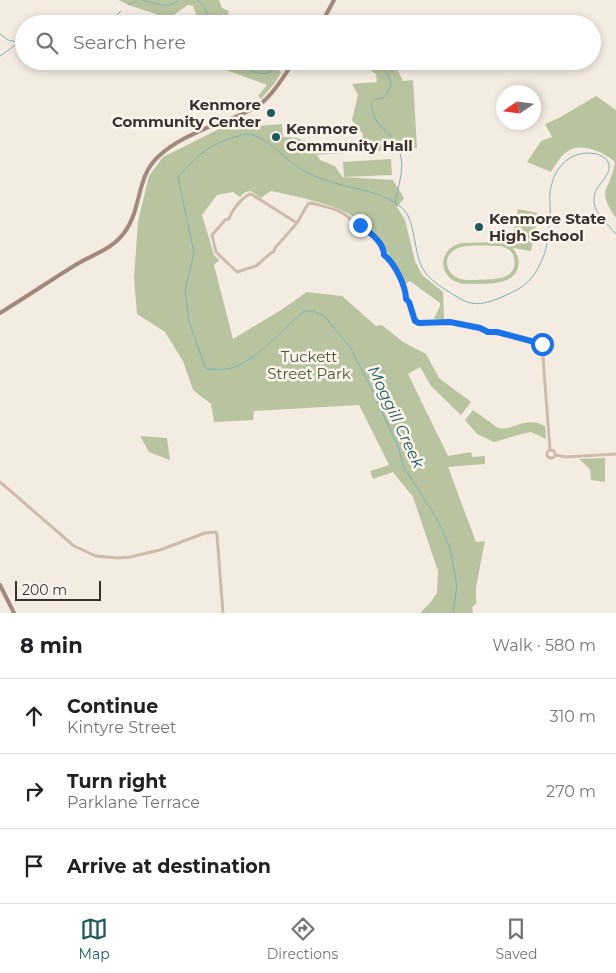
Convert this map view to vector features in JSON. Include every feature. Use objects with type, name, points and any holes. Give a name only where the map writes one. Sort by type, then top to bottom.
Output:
[{"type":"main road","points":[[325,15],[334,0]]},
{"type":"main road","points":[[0,313],[79,262],[120,239],[131,222],[144,174],[153,160],[171,146],[259,105],[288,70]]},
{"type":"main road","points":[[0,585],[14,613]]},
{"type":"street","points":[[297,223],[251,194],[247,195],[230,214],[229,219],[225,220],[213,233],[212,238],[216,252],[237,272],[256,266],[274,252],[275,248],[297,223],[308,204],[312,202],[342,213],[351,218],[354,224],[360,225],[372,233],[384,250],[384,255],[388,258],[401,280],[415,321],[419,323],[450,322],[480,328],[488,332],[494,331],[523,338],[543,345],[550,450],[547,453],[547,457],[551,458],[555,455],[616,454]]},
{"type":"street","points":[[550,450],[555,455]]},
{"type":"street","points":[[0,482],[74,546],[96,556],[130,558],[160,550],[205,533],[216,532],[223,613]]},
{"type":"green space","points":[[119,0],[219,0],[222,8],[229,11],[228,15],[196,15],[193,6],[188,5],[174,15],[158,15]]},
{"type":"green space","points":[[226,70],[279,70],[281,73],[261,99],[258,96],[267,85]]},
{"type":"green space","name":"Tuckett Street Park","points":[[370,70],[398,70],[403,81],[413,80],[417,148],[317,155],[320,160],[335,166],[342,177],[393,180],[404,198],[397,207],[405,220],[415,261],[422,275],[443,292],[444,319],[434,319],[440,303],[410,281],[405,284],[373,231],[363,222],[339,209],[311,200],[271,191],[261,198],[251,191],[245,192],[240,197],[233,192],[217,195],[202,215],[214,255],[219,260],[214,265],[233,339],[307,292],[342,296],[376,326],[382,325],[403,342],[426,354],[439,378],[471,402],[461,415],[431,386],[420,367],[408,374],[448,456],[471,452],[472,457],[485,456],[485,464],[448,467],[476,542],[485,541],[476,587],[476,604],[472,607],[473,613],[420,613],[437,593],[438,571],[413,497],[393,472],[373,479],[370,471],[389,465],[359,405],[254,411],[253,420],[214,422],[211,404],[193,390],[183,361],[165,332],[137,314],[134,278],[138,221],[149,176],[163,157],[219,129],[282,124],[283,137],[299,139],[330,149],[361,148],[363,134],[352,120],[358,95],[352,84],[377,82],[376,74]]},
{"type":"green space","points":[[596,96],[616,110],[616,218],[606,201],[605,195],[615,162],[605,155],[593,149],[574,148],[558,160],[551,172],[527,162],[541,141],[552,137],[545,124]]},
{"type":"green space","points":[[391,159],[392,175],[344,177],[343,162]]},
{"type":"green space","points":[[518,209],[538,213],[531,251],[513,248],[518,257],[519,264],[515,274],[510,278],[496,283],[464,284],[455,282],[445,271],[444,257],[454,246],[463,243],[501,242],[511,246]],"holes":[[[501,246],[511,252],[514,258],[512,272],[506,276],[491,279],[461,279],[455,277],[448,267],[448,257],[458,248]]]},
{"type":"green space","points":[[473,410],[498,428],[503,429],[525,423],[538,423],[545,426],[546,439],[531,432],[494,442],[477,434],[465,420]]},
{"type":"green space","points":[[140,436],[167,438],[170,460],[149,452]]},
{"type":"green space","points":[[605,458],[605,482],[591,480],[590,469],[579,459]]},
{"type":"waterway","points":[[128,5],[137,0]]},
{"type":"waterway","points":[[142,0],[166,5],[179,0]]},
{"type":"waterway","points":[[197,0],[208,15]]},
{"type":"waterway","points":[[117,15],[121,11]]},
{"type":"waterway","points":[[0,34],[8,40],[15,42]]},
{"type":"waterway","points":[[0,56],[15,45]]},
{"type":"waterway","points":[[250,70],[265,74],[272,70]]},
{"type":"waterway","points":[[384,70],[390,80],[390,88],[383,98],[374,99],[371,103],[379,125],[393,139],[400,153],[402,165],[395,203]]},
{"type":"waterway","name":"Moggill Creek","points":[[453,613],[457,586],[450,548],[436,517],[403,466],[399,449],[350,347],[325,317],[314,311],[304,311],[268,345],[247,361],[227,369],[207,369],[205,367],[189,321],[185,291],[194,253],[178,177],[196,158],[223,141],[243,134],[262,139],[306,172],[334,183],[382,196],[397,204],[406,212],[409,218],[420,262],[427,275],[459,298],[477,304],[492,301],[509,294],[521,287],[534,274],[542,260],[547,244],[551,186],[559,168],[568,159],[583,153],[593,153],[602,156],[608,162],[609,170],[596,191],[594,203],[600,216],[616,234]]},
{"type":"place","name":"Kenmore Community Center","points":[[271,113]]},
{"type":"place","name":"Kenmore Community Hall","points":[[276,137]]},
{"type":"place","name":"Kenmore State High School","points":[[479,227]]},
{"type":"route","points":[[360,225],[372,233],[384,250],[384,255],[388,258],[401,280],[415,321],[419,323],[450,322],[542,344]]}]
